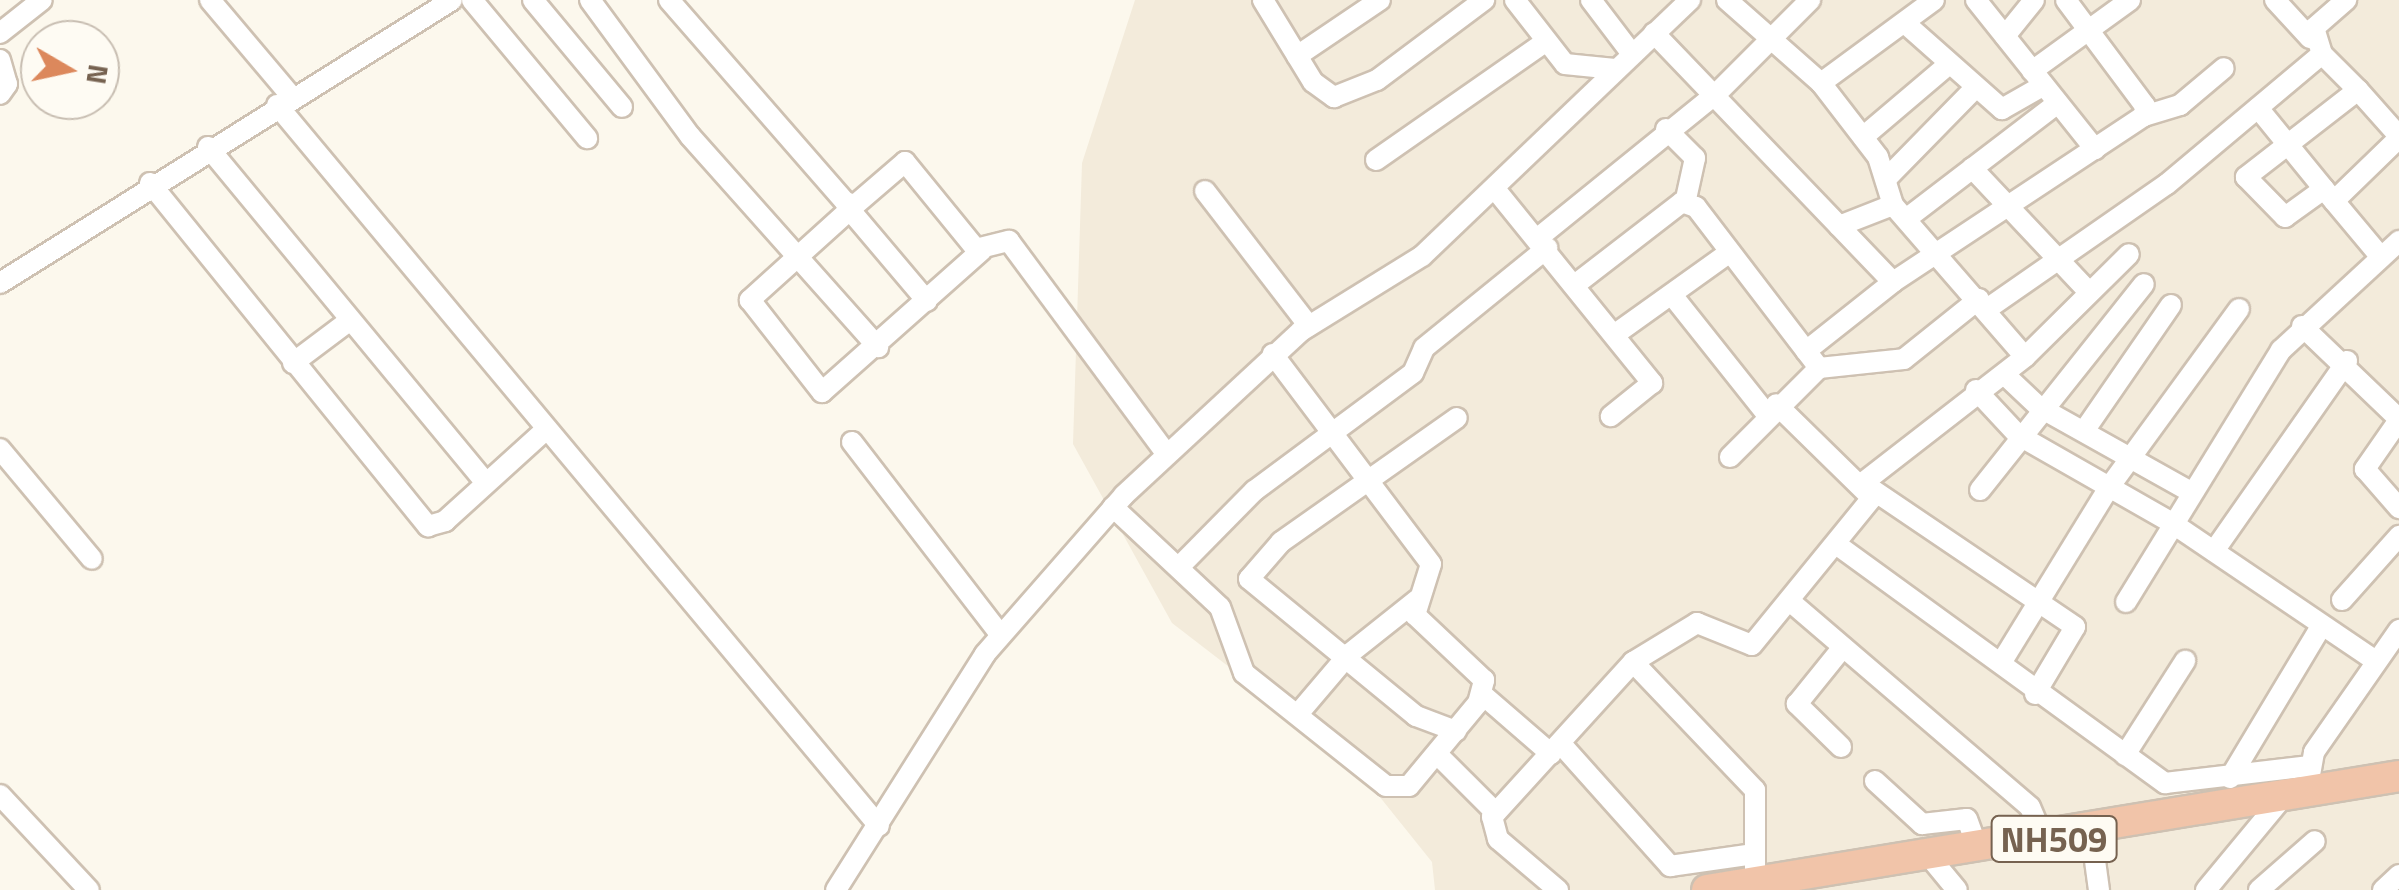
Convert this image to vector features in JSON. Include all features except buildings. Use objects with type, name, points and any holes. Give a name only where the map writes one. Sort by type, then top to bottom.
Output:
[{"type":"highway","name":"NH509","points":[[1707,890],[1758,874],[1928,855],[1974,836],[2044,840],[2304,782],[2399,776]]},
{"type":"street","points":[[0,32],[42,0]]},
{"type":"street","points":[[210,0],[284,101],[543,432],[879,826]]},
{"type":"street","points":[[0,283],[208,146],[452,0]]},
{"type":"street","points":[[472,0],[587,138]]},
{"type":"street","points":[[533,0],[622,106]]},
{"type":"street","points":[[590,0],[796,258],[878,346]]},
{"type":"street","points":[[668,0],[852,208],[927,301]]},
{"type":"street","points":[[1297,56],[1380,0]]},
{"type":"street","points":[[1269,3],[1297,56],[1327,94],[1353,94],[1484,0]]},
{"type":"street","points":[[1515,0],[1545,42],[1573,69],[1615,69]]},
{"type":"street","points":[[1590,0],[1632,54]]},
{"type":"street","points":[[1727,0],[1821,83],[1862,137],[1901,210],[2024,357]]},
{"type":"street","points":[[1179,567],[1330,432],[1414,373],[1424,348],[1666,129],[1717,93],[1810,0]]},
{"type":"street","points":[[1821,83],[1907,25],[1934,0]]},
{"type":"street","points":[[1976,0],[2095,149]]},
{"type":"street","points":[[2005,36],[2034,0]]},
{"type":"street","points":[[2066,0],[2144,116]]},
{"type":"street","points":[[1907,25],[2002,109],[2088,30],[2130,0]]},
{"type":"street","points":[[2275,0],[2399,134],[2329,195],[2286,216],[2246,176],[2358,90]]},
{"type":"street","points":[[1812,360],[1904,359],[2059,256],[2258,108],[2316,46],[2346,0]]},
{"type":"street","points":[[838,889],[1000,634],[1113,507],[1272,354],[1309,326],[1411,265],[1495,190],[1680,4]]},
{"type":"street","points":[[1654,33],[1717,93],[1892,282]]},
{"type":"street","points":[[1376,160],[1545,42]]},
{"type":"street","points":[[0,60],[7,84],[0,94]]},
{"type":"street","points":[[1862,137],[1949,64]]},
{"type":"street","points":[[1730,457],[1812,360],[1892,282],[1938,250],[2010,209],[2144,116],[2180,105],[2224,68]]},
{"type":"street","points":[[1886,179],[1975,88]]},
{"type":"street","points":[[1838,226],[1901,210],[1972,168],[2058,103]]},
{"type":"street","points":[[2258,108],[2380,256]]},
{"type":"street","points":[[1576,284],[1686,199],[1695,158],[1666,129]]},
{"type":"street","points":[[208,146],[486,484]]},
{"type":"street","points":[[982,250],[905,162],[796,258],[750,307],[817,389],[825,392],[982,250],[1000,240],[1014,247],[1166,453]]},
{"type":"street","points":[[1972,168],[2089,292]]},
{"type":"street","points":[[150,183],[292,363],[428,526],[486,484],[543,432]]},
{"type":"street","points":[[1495,190],[1576,284],[1652,387],[1611,416]]},
{"type":"street","points":[[1205,191],[1309,326]]},
{"type":"street","points":[[1686,199],[1812,360]]},
{"type":"street","points":[[2126,602],[2168,520],[2302,326],[2399,241]]},
{"type":"street","points":[[1614,335],[1727,254]]},
{"type":"street","points":[[1558,890],[1492,832],[1496,812],[1634,662],[1697,623],[1747,648],[1840,546],[1869,486],[1976,390],[2024,357],[2129,254]]},
{"type":"street","points":[[1980,490],[2018,435],[2144,284]]},
{"type":"street","points":[[1672,294],[1771,408],[1869,486],[2078,634],[2035,694]]},
{"type":"street","points":[[2084,432],[2171,305]]},
{"type":"street","points":[[2000,664],[2132,453],[2239,309]]},
{"type":"street","points":[[292,363],[349,321]]},
{"type":"street","points":[[2302,326],[2348,361],[2399,420],[2364,469],[2399,508]]},
{"type":"street","points":[[1113,507],[1179,567],[1235,629],[1239,667],[1398,791],[1437,754],[1483,695],[1480,674],[1415,615],[1431,564],[1272,354]]},
{"type":"street","points":[[2214,551],[2348,361]]},
{"type":"street","points":[[2004,374],[2040,408],[2132,453],[2189,492]]},
{"type":"street","points":[[1976,390],[2018,435],[2168,520],[2320,628],[2376,661]]},
{"type":"street","points":[[1456,731],[1428,724],[1343,660],[1249,574],[1368,480],[1458,418]]},
{"type":"street","points":[[852,442],[1000,634]]},
{"type":"street","points":[[0,449],[92,559]]},
{"type":"street","points":[[2342,600],[2399,536]]},
{"type":"street","points":[[1840,546],[2035,694],[2165,783],[2230,778],[2304,782]]},
{"type":"street","points":[[1298,714],[1343,660],[1418,600]]},
{"type":"street","points":[[1792,603],[2030,807],[2044,840]]},
{"type":"street","points":[[2230,778],[2320,628]]},
{"type":"street","points":[[2206,890],[2304,782],[2376,661],[2399,630]]},
{"type":"street","points":[[1841,747],[1798,704],[1843,647]]},
{"type":"street","points":[[2125,755],[2185,661]]},
{"type":"street","points":[[1483,695],[1556,749],[1670,866],[1758,874],[1762,818],[1756,790],[1634,662]]},
{"type":"street","points":[[1437,754],[1496,812]]},
{"type":"street","points":[[1875,782],[1922,824],[1974,836]]},
{"type":"street","points":[[0,795],[89,890]]},
{"type":"street","points":[[2091,831],[2098,890]]},
{"type":"street","points":[[2259,890],[2315,842]]},
{"type":"street","points":[[1928,855],[1957,890]]},
{"type":"street","points":[[2383,890],[2399,875]]},
{"type":"shaded area","points":[[1135,0],[2399,0],[2399,890],[1435,890],[1432,862],[1351,761],[1172,623],[1073,444],[1082,163]]}]
